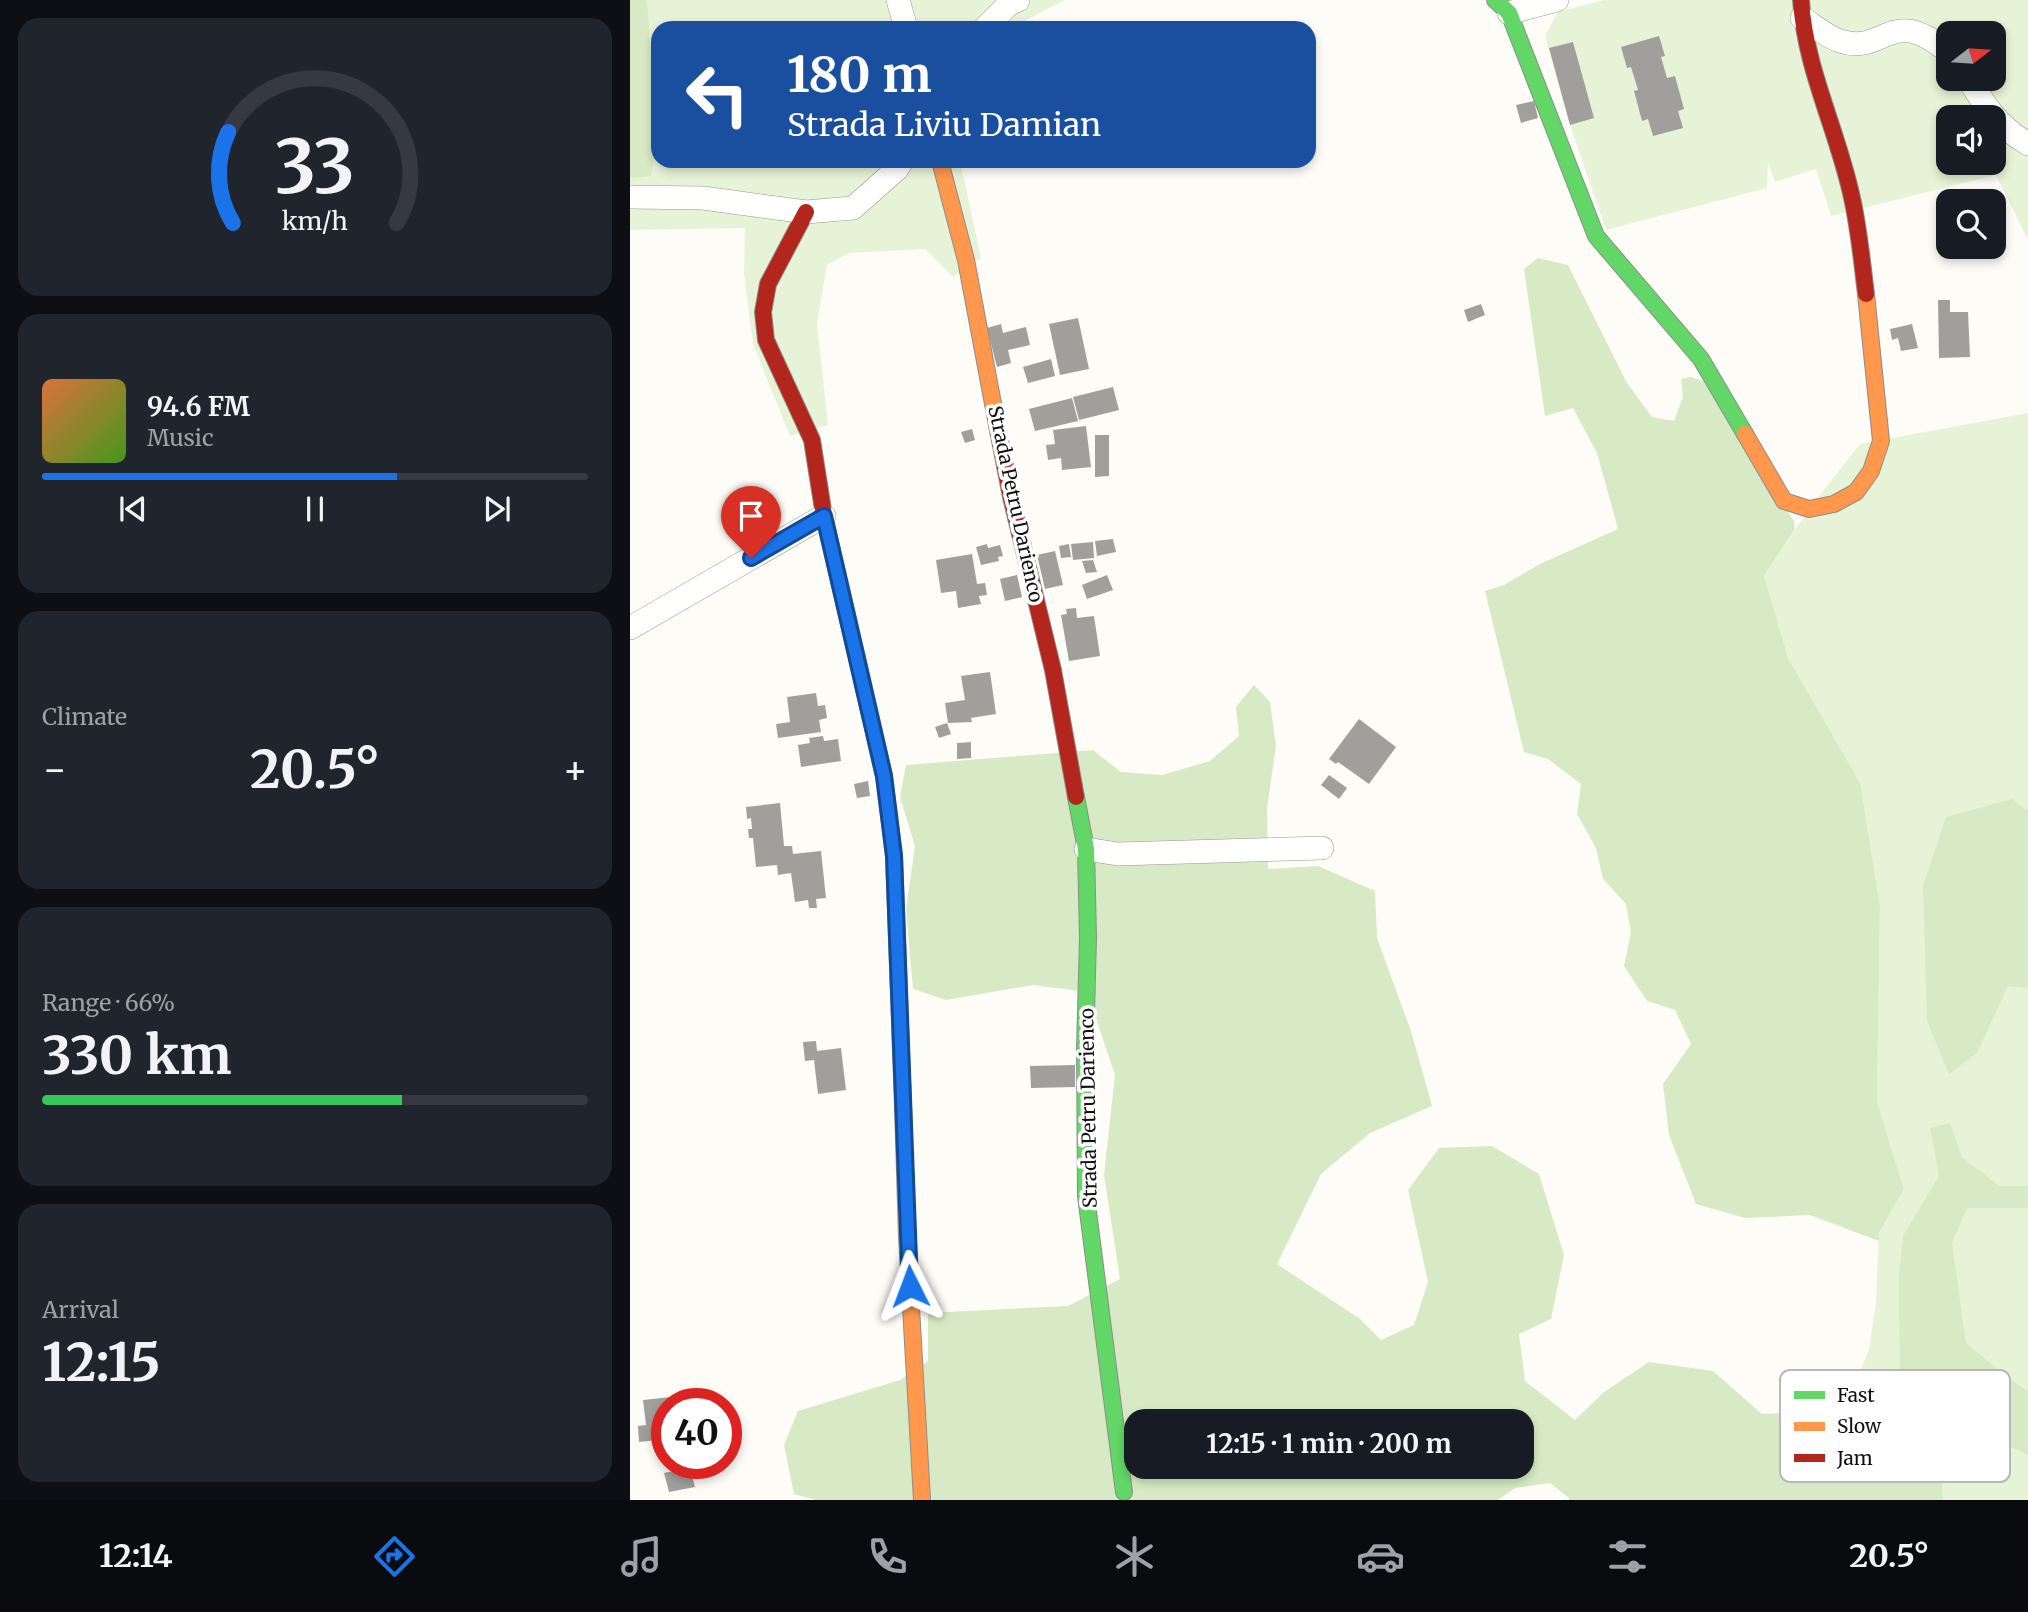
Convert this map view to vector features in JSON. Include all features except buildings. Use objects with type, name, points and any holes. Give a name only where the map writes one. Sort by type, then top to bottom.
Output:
[{"type":"street","points":[[898,0],[904,21]]},
{"type":"street","points":[[992,21],[1008,5],[1018,0]]},
{"type":"street","points":[[1557,0],[1502,6],[1596,236],[1701,359],[1784,501],[1809,509],[1834,504],[1856,492],[1871,471],[1881,441],[1870,320],[1852,197],[1816,80],[1801,9]]},
{"type":"street","points":[[1801,9],[1840,41],[1863,43],[1898,30],[1913,30],[1936,42]]},
{"type":"street","points":[[1977,91],[2008,132],[2028,145]]},
{"type":"street","points":[[630,197],[703,198],[806,212],[853,208],[898,168]]},
{"type":"street","name":"Strada Petru Darienco","points":[[942,168],[966,260],[1011,497],[1053,670],[1086,849],[1086,1195],[1124,1492]]},
{"type":"street","points":[[806,212],[768,285],[763,313],[765,340],[812,440],[824,516],[884,776],[894,856],[907,1237],[922,1500]]},
{"type":"street","points":[[630,628],[824,516]]},
{"type":"street","points":[[1086,849],[1118,854],[1322,848]]},
{"type":"green space","points":[[630,0],[1065,0],[1024,21],[651,21],[651,168],[962,168],[981,258],[953,277],[925,249],[849,253],[827,265],[817,324],[828,425],[790,436],[753,344],[744,274],[745,228],[630,230]]},
{"type":"green space","points":[[630,0],[647,0],[651,58],[652,168],[651,176],[630,178]]},
{"type":"green space","points":[[1604,0],[2028,0],[2028,240],[2006,195],[2006,189],[2003,189],[1996,175],[1831,216],[1816,169],[1775,182],[1768,163],[1767,188],[1606,230],[1570,125],[1545,36],[1558,12]]},
{"type":"green space","points":[[1538,258],[1568,265],[1627,383],[1652,417],[1674,421],[1683,397],[1681,379],[1690,377],[1703,381],[1794,521],[1795,529],[1764,576],[1789,660],[1860,783],[1880,908],[1877,1102],[1904,1189],[1879,1233],[1879,1241],[1810,1215],[1745,1218],[1696,1204],[1669,1135],[1663,1084],[1691,1044],[1675,1010],[1647,1001],[1624,966],[1631,932],[1626,904],[1603,879],[1596,848],[1577,814],[1581,784],[1548,759],[1524,752],[1485,591],[1504,585],[1540,564],[1618,529],[1597,453],[1573,408],[1545,416],[1524,269]]},
{"type":"green space","points":[[2028,413],[2028,1500],[1943,1500],[1942,1482],[2010,1482],[2010,1370],[1861,1370],[1869,1350],[1876,1302],[1879,1233],[1904,1189],[1877,1102],[1880,908],[1791,666],[1764,576],[1809,509],[1860,444]]},
{"type":"green space","points":[[1254,685],[1270,702],[1276,746],[1267,808],[1268,869],[1318,866],[1375,891],[1377,938],[1412,1034],[1432,1106],[1370,1133],[1321,1174],[1277,1264],[1360,1319],[1381,1340],[1414,1325],[1428,1282],[1408,1190],[1439,1148],[1492,1146],[1539,1174],[1564,1255],[1551,1319],[1519,1334],[1525,1381],[1575,1420],[1604,1392],[1649,1362],[1713,1371],[1762,1414],[1780,1413],[1780,1482],[1942,1482],[1943,1500],[1569,1500],[1550,1483],[1515,1488],[1498,1500],[816,1500],[794,1494],[784,1445],[798,1411],[900,1380],[928,1361],[928,1313],[1068,1306],[1120,1279],[1104,1175],[1115,1075],[1087,992],[1033,985],[946,1000],[913,989],[906,910],[915,846],[900,797],[906,765],[1093,750],[1121,772],[1162,775],[1210,761],[1239,736],[1236,707]]},
{"type":"green space","points":[[2012,799],[2028,811],[2028,988],[2008,986],[1977,1053],[1949,1074],[1927,1021],[1923,886],[1946,817]]},
{"type":"green space","points":[[1950,1123],[1962,1157],[1999,1186],[2028,1186],[2028,1208],[1967,1208],[1952,1243],[1966,1343],[1998,1370],[1900,1370],[1899,1276],[1903,1236],[1939,1176],[1930,1128]]},
{"type":"green space","points":[[2010,1379],[2028,1391],[2028,1455],[2010,1447]]},
{"type":"traffic: fast","points":[[1495,0],[1509,13],[1596,236],[1701,359],[1745,434]]},
{"type":"traffic: fast","points":[[857,658],[884,776],[894,856],[903,1106]]},
{"type":"traffic: fast","points":[[1076,797],[1086,849],[1086,1196],[1124,1492]]},
{"type":"traffic: slow","points":[[942,168],[966,260],[997,425]]},
{"type":"traffic: slow","points":[[1745,434],[1784,501],[1809,509],[1834,504],[1856,492],[1871,471],[1881,441],[1866,294]]},
{"type":"traffic: slow","points":[[903,1106],[907,1237],[922,1500]]},
{"type":"traffic: jam","points":[[1801,0],[1815,75],[1852,198],[1866,294]]},
{"type":"traffic: jam","points":[[806,212],[768,284],[763,312],[766,340],[812,440],[824,516],[857,658]]},
{"type":"traffic: jam","points":[[997,425],[1011,497],[1053,670],[1076,797]]},
{"type":"route","points":[[751,558],[824,516],[857,669],[884,776],[894,856],[910,1286]]}]
